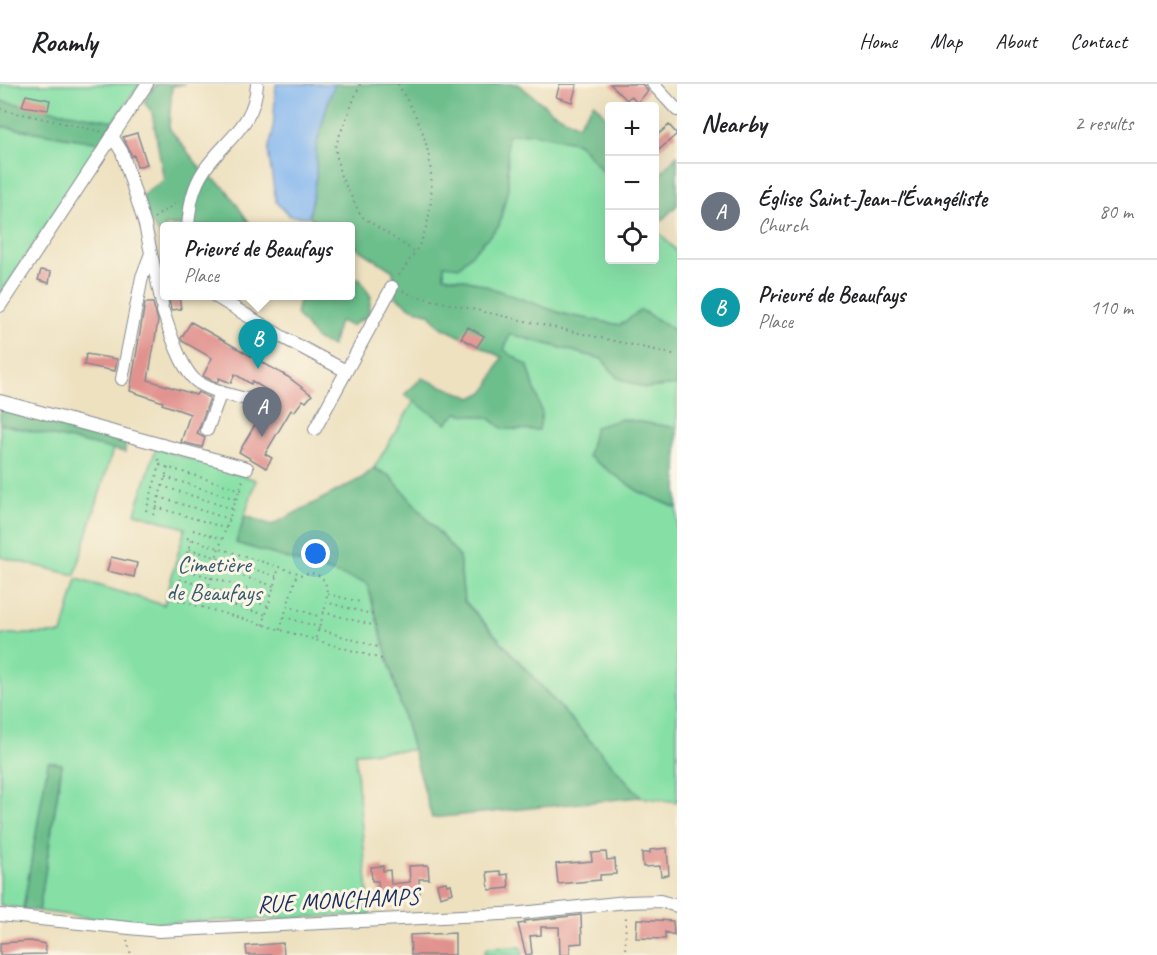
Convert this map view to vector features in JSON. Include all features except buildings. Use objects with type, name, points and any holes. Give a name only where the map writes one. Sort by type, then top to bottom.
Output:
[{"type":"street","points":[[0,306],[147,84]]},
{"type":"street","points":[[188,222],[190,198],[205,170],[238,132],[250,114],[257,97],[257,84]]},
{"type":"street","points":[[653,84],[677,110]]},
{"type":"street","points":[[112,136],[122,152],[145,225],[160,295]]},
{"type":"street","points":[[122,379],[141,277],[150,256]]},
{"type":"street","points":[[315,429],[392,287]]},
{"type":"street","points":[[161,300],[172,340],[191,376],[197,382],[221,392],[254,401]]},
{"type":"street","points":[[222,300],[284,338],[346,371]]},
{"type":"street","points":[[207,430],[221,392]]},
{"type":"street","points":[[0,401],[247,468]]},
{"type":"street","name":"RUE MONCHAMPS","points":[[0,915],[159,931],[510,913],[627,902],[660,901],[677,906]]},
{"type":"path","points":[[360,84],[335,147],[340,174],[361,216],[415,252]]},
{"type":"path","points":[[398,84],[420,124],[429,156],[431,210],[423,240],[392,287],[414,296],[677,355]]},
{"type":"path","points":[[0,109],[100,131],[112,136]]},
{"type":"path","points":[[145,225],[182,199],[190,198]]},
{"type":"path","points":[[146,511],[161,461],[155,458]]},
{"type":"path","points":[[160,465],[245,491]]},
{"type":"path","points":[[153,514],[168,468]]},
{"type":"path","points":[[203,608],[219,548],[247,468]]},
{"type":"path","points":[[165,477],[236,498]]},
{"type":"path","points":[[162,486],[233,509]]},
{"type":"path","points":[[159,497],[230,519]]},
{"type":"path","points":[[156,507],[226,528]]},
{"type":"path","points":[[193,530],[223,538]]},
{"type":"path","points":[[187,538],[302,574],[317,574],[323,578],[328,594],[315,640]]},
{"type":"path","points":[[191,540],[174,599],[385,660]]},
{"type":"path","points":[[189,549],[276,576]]},
{"type":"path","points":[[186,559],[274,586]]},
{"type":"path","points":[[263,625],[279,567]]},
{"type":"path","points":[[183,569],[271,596]]},
{"type":"path","points":[[280,630],[293,583],[296,577],[302,574]]},
{"type":"path","points":[[180,579],[268,606]]},
{"type":"path","points":[[177,589],[266,615]]},
{"type":"path","points":[[328,594],[360,602]]},
{"type":"path","points":[[325,602],[375,615]]},
{"type":"path","points":[[286,606],[321,617]]},
{"type":"path","points":[[323,612],[376,626]]},
{"type":"path","points":[[284,617],[381,648]]},
{"type":"path","points":[[626,955],[627,902]]},
{"type":"path","points":[[124,928],[131,955]]},
{"type":"green space","points":[[0,84],[140,84],[114,121],[0,101]]},
{"type":"green space","points":[[156,84],[185,84],[172,86],[169,128],[201,169],[226,189],[249,222],[160,222],[160,235],[147,218],[143,195],[164,180],[152,112],[144,102]]},
{"type":"green space","points":[[335,84],[518,84],[553,112],[578,125],[594,103],[605,115],[605,173],[578,143],[533,133],[507,135],[508,188],[499,226],[459,267],[444,265],[444,276],[469,280],[563,314],[620,325],[641,310],[677,332],[677,385],[645,388],[618,378],[602,359],[510,334],[504,350],[528,366],[542,413],[539,430],[503,429],[489,418],[457,413],[446,423],[404,395],[422,378],[472,398],[486,391],[502,357],[439,326],[430,314],[410,307],[395,296],[393,271],[355,247],[355,222],[317,222],[309,217],[316,177],[316,146]]},
{"type":"green space","points":[[0,101],[114,121],[100,143],[0,126]]},
{"type":"green space","points":[[0,126],[100,143],[0,295]]},
{"type":"green space","points":[[533,133],[578,143],[605,173],[605,264],[659,264],[659,232],[677,252],[677,332],[641,311],[620,325],[563,314],[469,280],[444,276],[444,265],[508,188],[507,135]]},
{"type":"green space","points":[[677,155],[677,205],[659,223],[659,173]]},
{"type":"green space","points":[[359,278],[371,297],[368,316],[351,326],[339,321],[332,346],[317,340],[296,314],[299,300],[355,300],[355,279]]},
{"type":"green space","points":[[510,334],[602,359],[618,378],[645,388],[677,385],[677,428],[622,419],[588,456],[638,491],[677,508],[677,802],[641,797],[464,600],[459,556],[390,476],[374,468],[414,401],[446,423],[457,413],[489,418],[503,429],[504,350]]},
{"type":"green space","points":[[0,401],[126,438],[125,452],[0,424]]},
{"type":"green space","points":[[622,419],[677,428],[677,508],[638,491],[588,456],[595,427]]},
{"type":"green space","points":[[0,424],[113,449],[75,575],[0,557]]},
{"type":"green space","name":"Cimetière de Beaufays","points":[[156,448],[256,480],[236,543],[367,583],[413,750],[355,753],[370,915],[133,924],[39,911],[62,765],[49,762],[23,909],[0,905],[0,636],[1,634],[62,634],[77,579],[164,605],[185,528],[135,513]]},
{"type":"green space","points":[[374,468],[390,476],[459,556],[464,601],[641,797],[432,818],[367,583],[236,543],[245,516],[272,525],[362,478]]},
{"type":"green space","points":[[48,762],[62,764],[39,911],[23,909]]},
{"type":"green space","points":[[521,947],[523,955],[484,955],[487,948]]},
{"type":"water","points":[[276,84],[335,84],[316,146],[316,177],[309,217],[290,216],[276,202],[268,151],[273,131]]},
{"type":"place","name":"Prieuré de Beaufays","points":[[258,369]]},
{"type":"place","name":"Église Saint-Jean-l'Évangéliste","points":[[262,437]]}]
